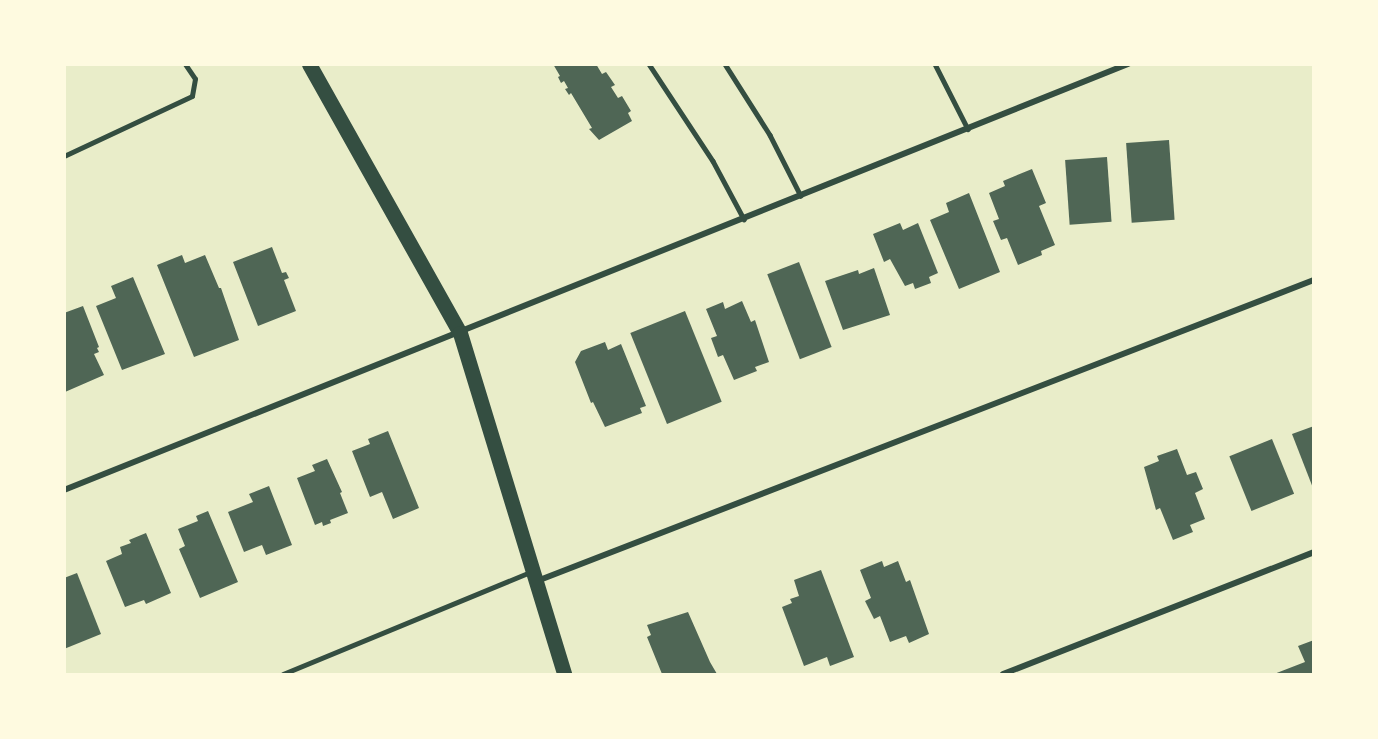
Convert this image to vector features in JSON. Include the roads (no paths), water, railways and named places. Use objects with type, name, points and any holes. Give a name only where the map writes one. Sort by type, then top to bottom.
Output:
[{"type":"main road","points":[[309,64],[460,333],[536,575],[564,675]]},
{"type":"street","points":[[64,490],[1128,64]]},
{"type":"street","points":[[536,575],[1314,280]]},
{"type":"street","points":[[1003,675],[1314,552]]},
{"type":"lane","points":[[64,156],[192,96],[195,79],[185,64]]},
{"type":"lane","points":[[649,64],[713,161],[744,219]]},
{"type":"lane","points":[[725,64],[770,135],[801,196]]},
{"type":"lane","points":[[935,64],[968,129]]},
{"type":"lane","points":[[283,675],[536,575]]}]
